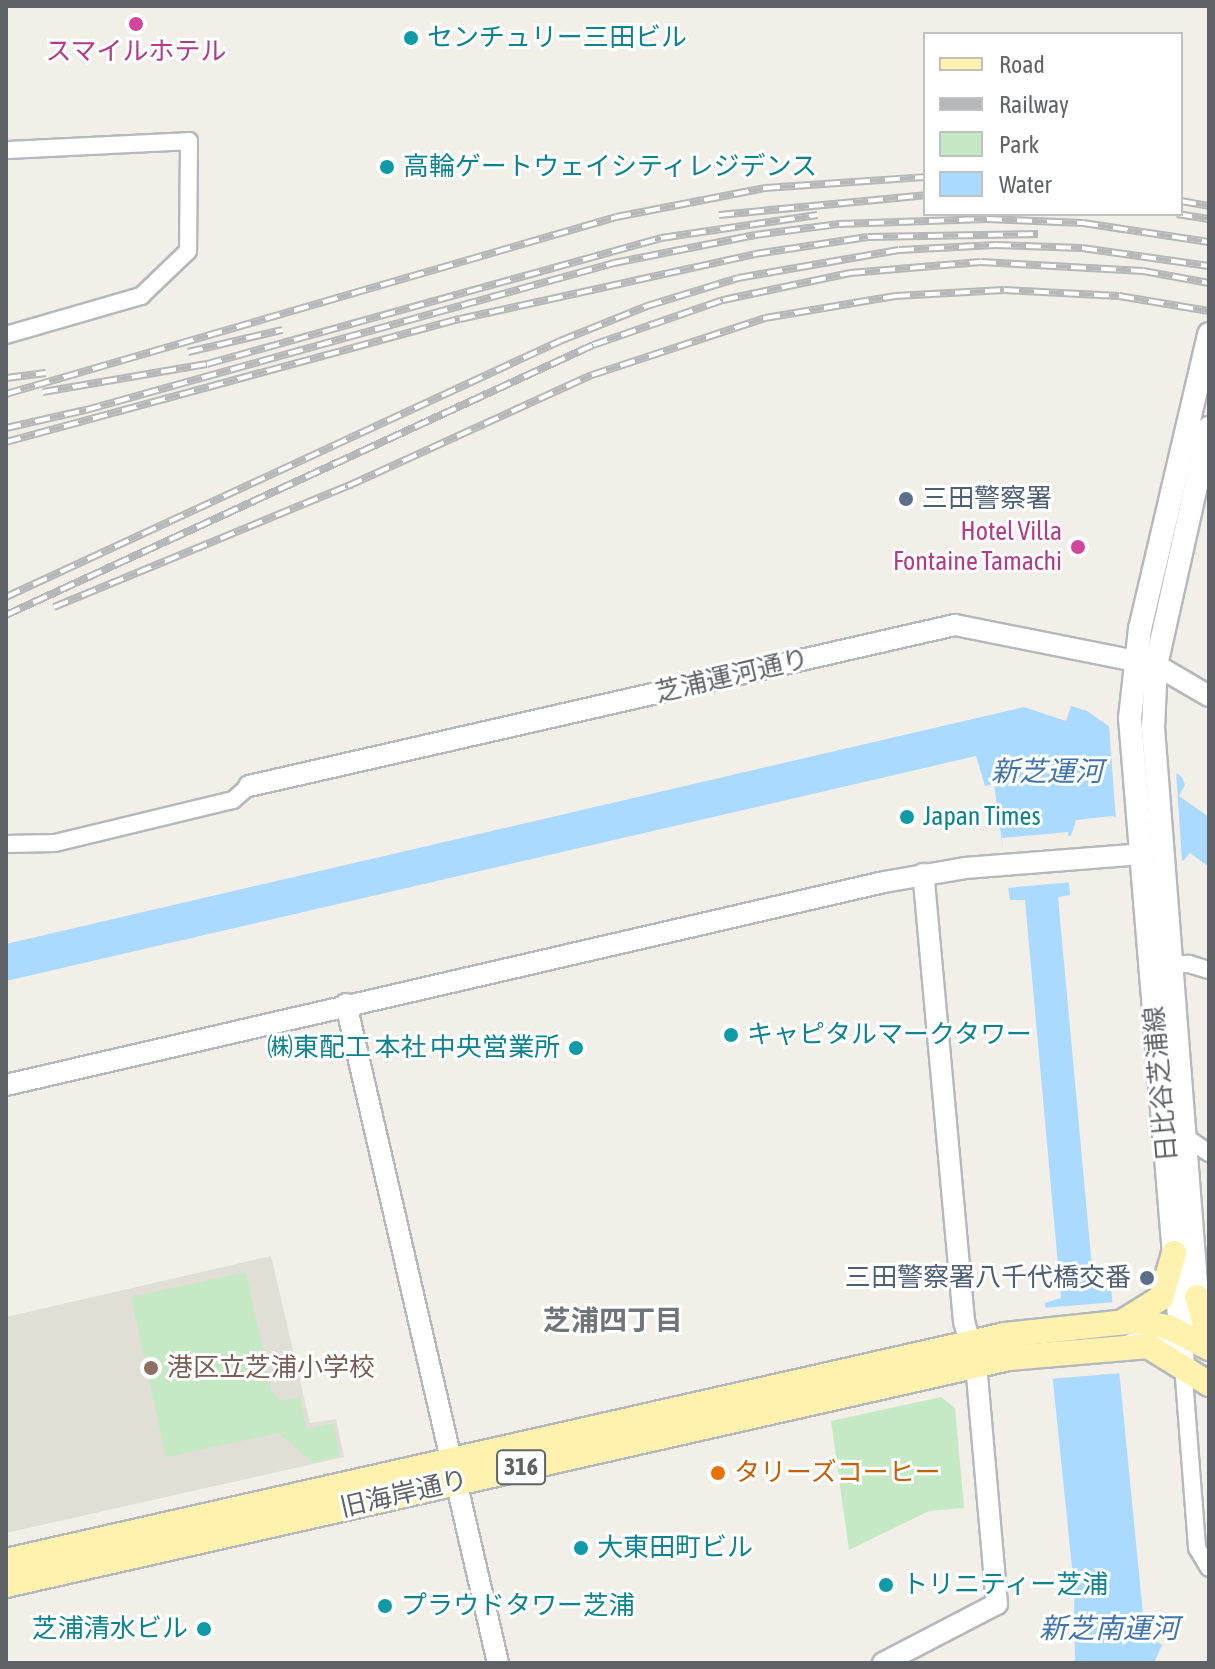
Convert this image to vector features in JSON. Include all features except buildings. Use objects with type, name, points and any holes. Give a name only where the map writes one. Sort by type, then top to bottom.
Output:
[{"type":"main road","points":[[1147,848],[1130,738],[1179,506],[1209,334]]},
{"type":"main road","points":[[1179,506],[1209,428]]},
{"type":"main road","points":[[1145,663],[1153,756],[1147,848]]},
{"type":"main road","name":"日比谷芝浦線","points":[[1147,848],[1160,966],[1185,1137],[1197,1297],[1181,1332]]},
{"type":"main road","name":"日比谷芝浦線","points":[[1160,966],[1165,1122],[1183,1365]]},
{"type":"main road","points":[[1119,1335],[1161,1298],[1174,1253]]},
{"type":"main road","points":[[1197,1297],[1209,1338]]},
{"type":"main road","name":"316","points":[[1119,1335],[1151,1322],[1181,1332],[1209,1348]]},
{"type":"main road","name":"旧海岸通り","points":[[6,1561],[454,1471],[973,1353],[1037,1342],[1119,1335]]},
{"type":"main road","name":"316","points":[[1119,1335],[1156,1347],[1209,1384]]},
{"type":"main road","name":"旧海岸通り","points":[[6,1585],[454,1471]]},
{"type":"street","points":[[6,150],[189,141],[188,251],[141,296],[6,335]]},
{"type":"street","name":"芝浦運河通り","points":[[249,786],[955,625],[1145,663],[1209,696]]},
{"type":"street","points":[[6,844],[55,843],[233,800],[249,786]]},
{"type":"street","points":[[6,1085],[346,1004],[923,874],[1147,848]]},
{"type":"street","points":[[883,1663],[997,1604],[923,874]]},
{"type":"street","points":[[1160,966],[1209,970]]},
{"type":"street","points":[[346,1004],[498,1663]]},
{"type":"street","points":[[1165,1122],[1209,1153]]},
{"type":"street","points":[[1183,1365],[1197,1548],[1209,1568]]},
{"type":"shaded area","name":"港区立芝浦小学校","points":[[271,1256],[310,1423],[336,1419],[344,1457],[6,1533],[6,1317]]},
{"type":"green space","points":[[246,1272],[272,1392],[282,1401],[300,1397],[307,1429],[333,1423],[340,1456],[314,1463],[278,1433],[166,1457],[131,1297]]},
{"type":"green space","points":[[941,1397],[955,1408],[964,1508],[929,1511],[849,1550],[831,1421]]},
{"type":"water","points":[[1071,706],[1087,711],[1182,777],[1185,785],[1179,796],[1209,817],[1209,867],[1190,853],[1183,861],[1113,816],[1076,820],[1071,836],[1065,836],[1070,895],[1058,897],[1094,1289],[1111,1288],[1145,1634],[1162,1645],[1154,1663],[1075,1663],[1074,1587],[1045,1303],[1061,1298],[1025,900],[1010,900],[994,784],[985,786],[976,756],[6,981],[6,944],[1024,707],[1066,721]]},
{"type":"pier","points":[[1109,725],[1176,769],[1182,863],[1116,821]]},
{"type":"pier","points":[[1068,832],[1073,882],[1006,888],[1002,838]]},
{"type":"pier","points":[[1116,1302],[1122,1373],[1049,1379],[1042,1308]]},
{"type":"railway","points":[[6,394],[616,217],[765,188],[923,177]]},
{"type":"railway","points":[[719,215],[923,195]]},
{"type":"railway","points":[[1183,201],[1209,206]]},
{"type":"railway","points":[[43,392],[207,364],[661,238],[817,215]]},
{"type":"railway","points":[[1183,215],[1209,219]]},
{"type":"railway","points":[[6,428],[86,410],[614,263],[755,235],[839,224],[987,219],[1083,223],[1209,242]]},
{"type":"railway","points":[[6,442],[460,319],[755,254],[868,237],[1038,234]]},
{"type":"railway","points":[[6,597],[560,341],[647,306],[738,278],[899,250],[996,245],[1082,248],[1209,266]]},
{"type":"railway","points":[[6,615],[593,345],[723,300],[850,273],[981,262],[1143,271],[1209,283]]},
{"type":"railway","points":[[54,607],[348,486],[592,375],[765,318],[895,296],[1004,290],[1119,296],[1209,311]]},
{"type":"railway","points":[[188,352],[282,330]]},
{"type":"railway","points":[[6,378],[46,373]]},
{"type":"place","name":"スマイルホテル","points":[[136,24]]},
{"type":"place","name":"センチュリー三田ビル","points":[[411,38]]},
{"type":"place","name":"高輪ゲートウェイシティレジデンス","points":[[387,167]]},
{"type":"place","name":"三田警察署","points":[[906,499]]},
{"type":"place","name":"Hotel Villa Fontaine Tamachi","points":[[1078,547]]},
{"type":"place","name":"Japan Times","points":[[907,817]]},
{"type":"place","name":"キャピタルマークタワー","points":[[731,1035]]},
{"type":"place","name":"㈱東配工 本社 中央営業所","points":[[576,1048]]},
{"type":"place","name":"三田警察署八千代橋交番","points":[[1147,1278]]},
{"type":"place","name":"港区立芝浦小学校","points":[[151,1368]]},
{"type":"place","name":"タリーズコーヒー","points":[[718,1473]]},
{"type":"place","name":"大東田町ビル","points":[[581,1548]]},
{"type":"place","name":"トリニティー芝浦","points":[[886,1585]]},
{"type":"place","name":"プラウドタワー芝浦","points":[[385,1606]]},
{"type":"place","name":"芝浦清水ビル","points":[[204,1629]]},
{"type":"district","name":"芝浦四丁目","points":[[613,1320]]},
{"type":"water label","name":"新芝運河","points":[[1047,771]]},
{"type":"water label","name":"新芝南運河","points":[[1109,1628]]}]
